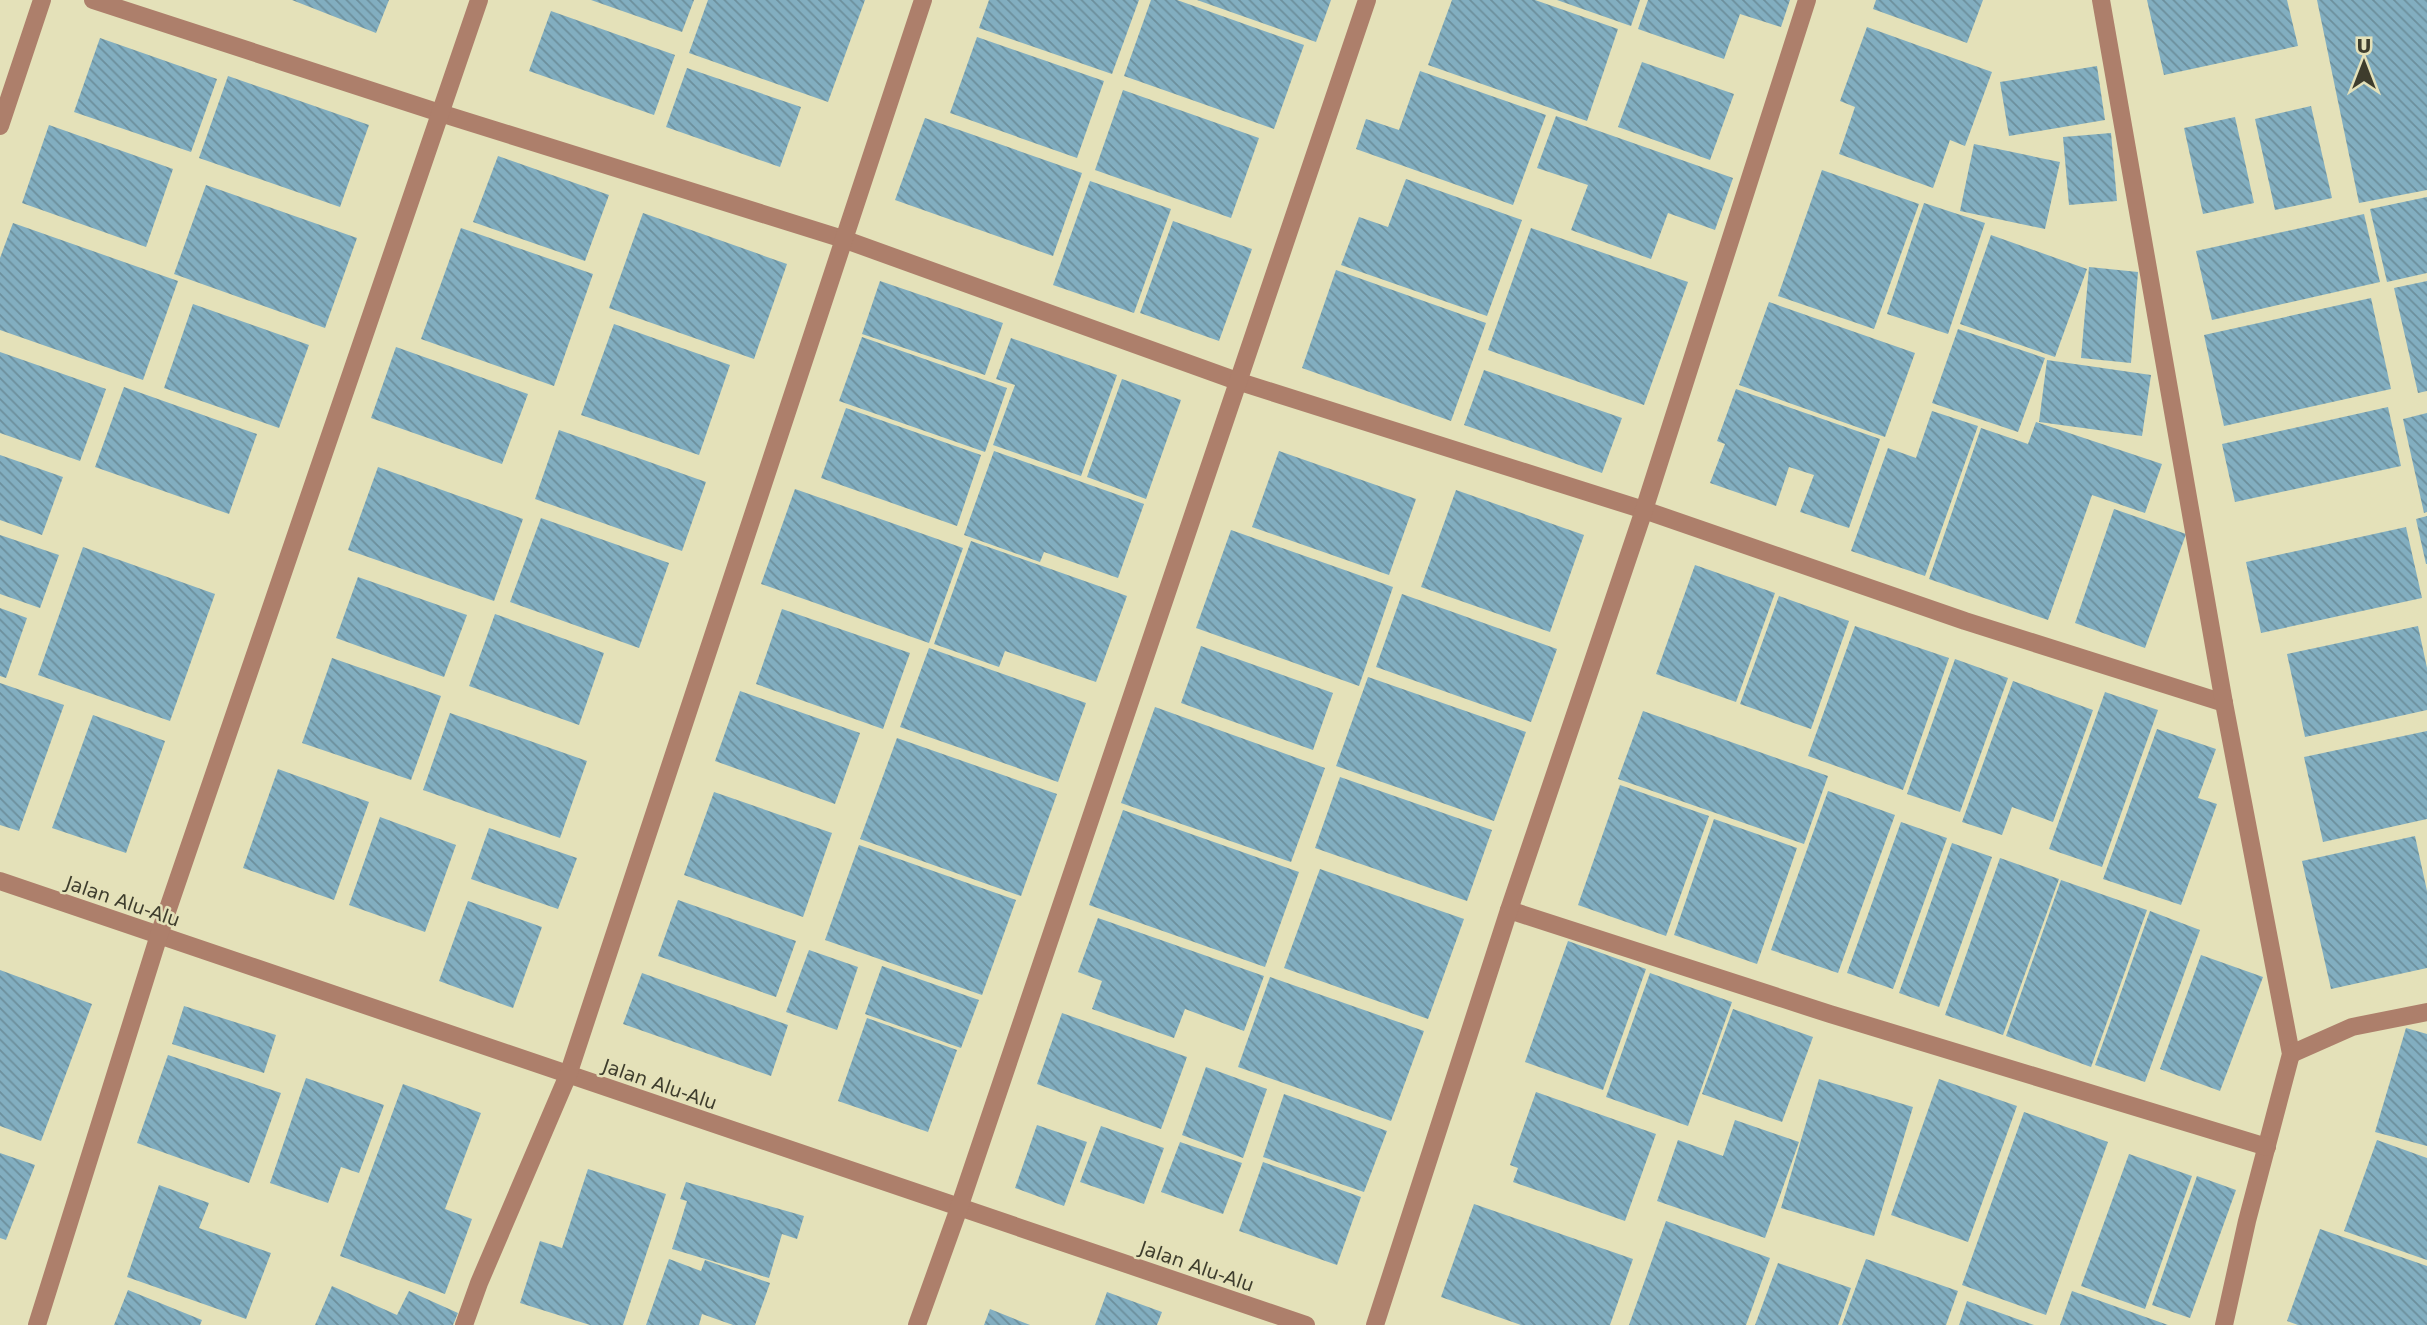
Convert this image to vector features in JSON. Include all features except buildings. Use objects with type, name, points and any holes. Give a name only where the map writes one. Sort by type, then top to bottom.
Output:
[{"type":"street","points":[[0,126],[42,0]]},
{"type":"street","points":[[93,0],[440,113],[842,239],[1237,381],[1644,510],[1965,621],[2224,702]]},
{"type":"street","points":[[37,1325],[159,935],[479,0]]},
{"type":"street","points":[[464,1325],[479,1283],[568,1075],[923,0]]},
{"type":"street","points":[[917,1325],[960,1208],[1367,0]]},
{"type":"street","points":[[1375,1325],[1509,910],[1644,510],[1807,0]]},
{"type":"street","points":[[2101,0],[2224,702],[2291,1054],[2224,1325]]},
{"type":"street","name":"Jalan Alu-Alu","points":[[0,881],[1306,1325]]},
{"type":"street","points":[[1509,910],[1830,1014],[2267,1147]]},
{"type":"street","points":[[2291,1054],[2352,1027],[2427,1012]]}]
